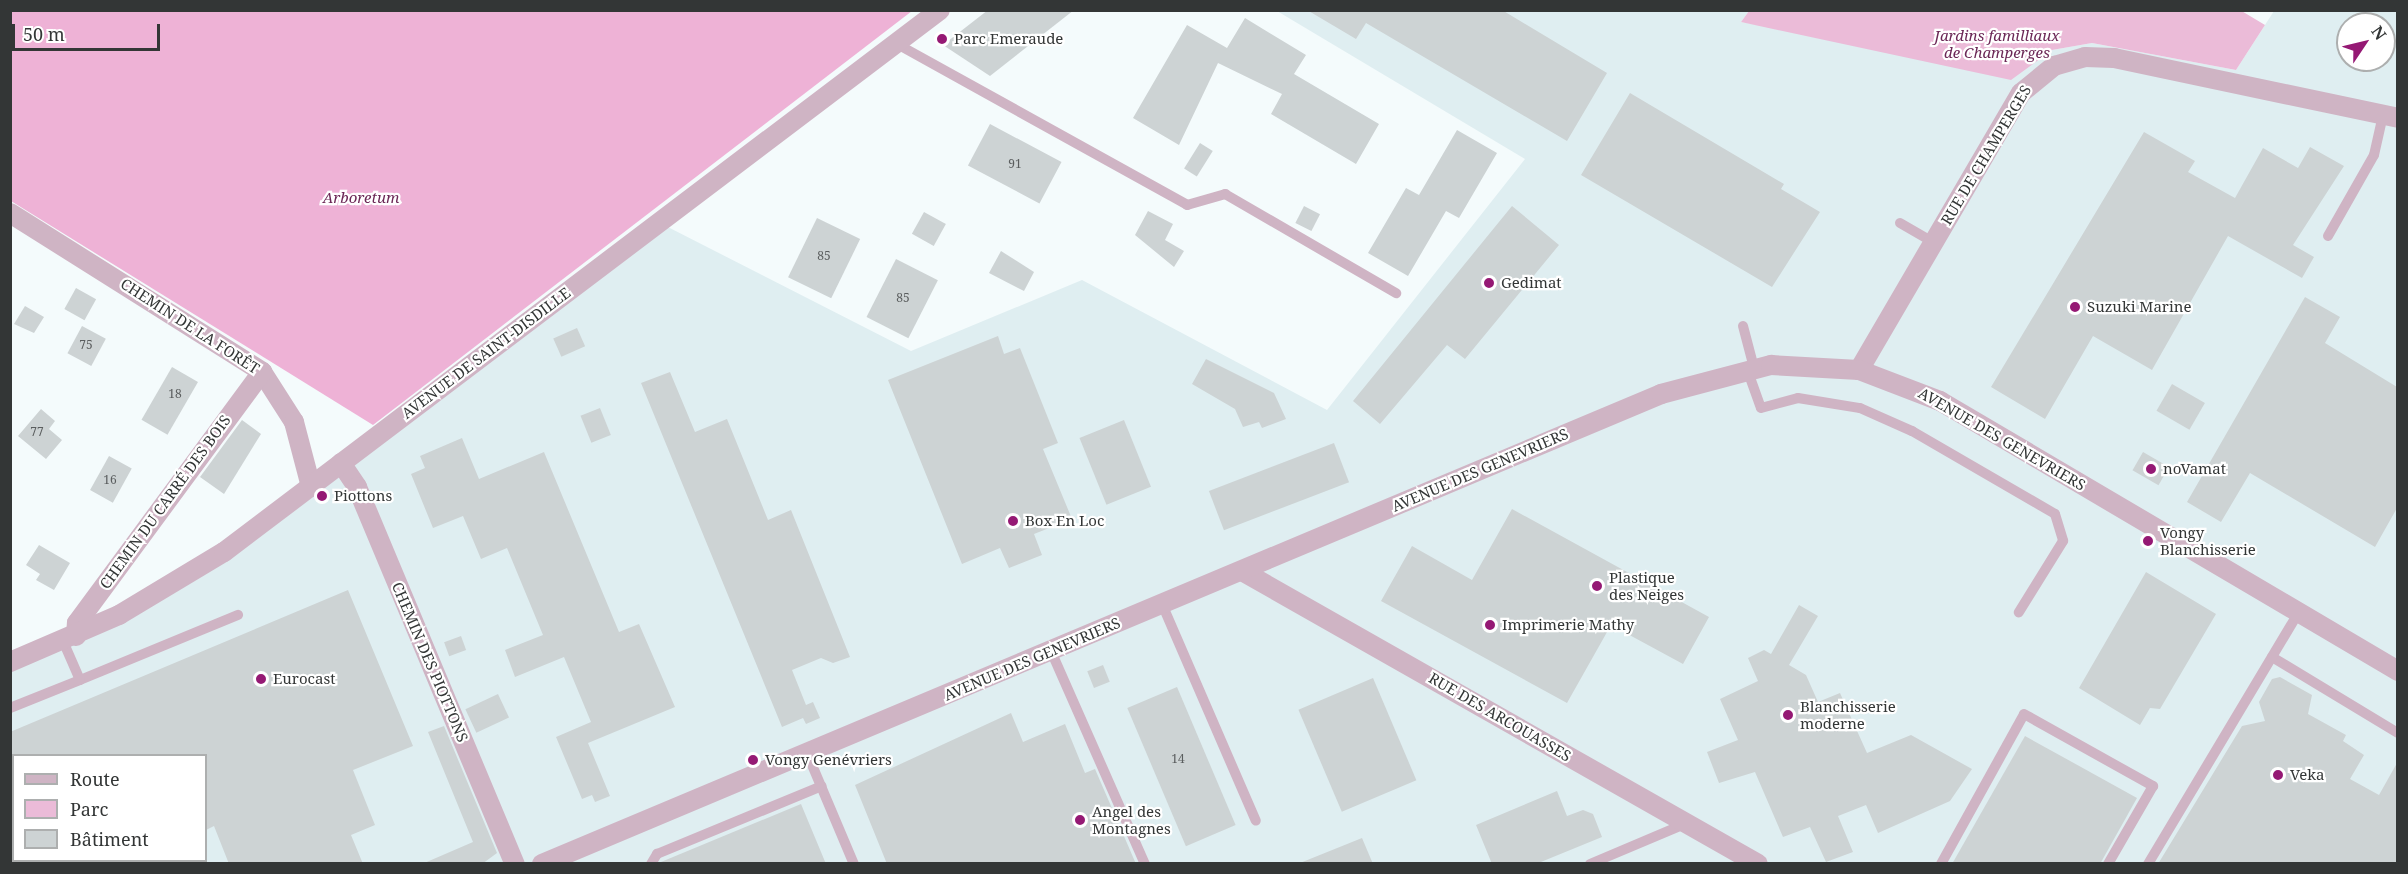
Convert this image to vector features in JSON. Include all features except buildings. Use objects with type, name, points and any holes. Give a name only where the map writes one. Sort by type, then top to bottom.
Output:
[{"type":"street","name":"AVENUE DE SAINT-DISDILLE","points":[[10,662],[70,638],[193,572],[310,487],[940,10]]},
{"type":"street","name":"RUE DE CHAMPERGES","points":[[1859,370],[2021,93],[2063,62],[2115,58],[2390,117]]},
{"type":"street","name":"CHEMIN DE LA FORÊT","points":[[10,213],[262,372],[294,422],[310,487]]},
{"type":"street","name":"AVENUE DES GENEVRIERS","points":[[542,864],[579,856],[807,753],[1662,394],[1750,368],[1796,364],[1859,370],[1960,412],[2397,672]]},
{"type":"street","name":"CHEMIN DU CARRÉ DES BOIS","points":[[70,638],[77,623],[262,372]]},
{"type":"street","name":"CHEMIN DES PIOTTONS","points":[[341,463],[357,487],[515,864]]},
{"type":"street","name":"RUE DES ARCOUASSES","points":[[1242,571],[1758,864]]},
{"type":"lane","points":[[897,44],[1187,205],[1225,194],[1396,293]]},
{"type":"lane","points":[[2328,236],[2374,155],[2390,117]]},
{"type":"lane","points":[[1900,223],[1934,242]]},
{"type":"lane","points":[[1743,326],[1750,368],[1761,408],[1798,398],[1860,408],[1912,431],[2055,514],[2062,541],[2019,612]]},
{"type":"lane","points":[[1162,604],[1256,821]]},
{"type":"lane","points":[[2148,864],[2298,613]]},
{"type":"lane","points":[[10,708],[238,615]]},
{"type":"lane","points":[[70,638],[80,680]]},
{"type":"lane","points":[[1051,651],[1145,864]]},
{"type":"lane","points":[[2272,657],[2397,733]]},
{"type":"lane","points":[[1941,864],[2024,714],[2153,786],[2108,864]]},
{"type":"lane","points":[[807,753],[854,864]]},
{"type":"lane","points":[[651,864],[657,854],[822,786]]},
{"type":"lane","points":[[1590,864],[1687,823]]},
{"type":"shaded area","points":[[1277,11],[1749,11],[1741,22],[2021,69],[2052,50],[2092,43],[2236,70],[2274,11],[2397,11],[2397,863],[11,863],[10,662],[138,605],[660,223],[911,351],[1082,280],[1327,410],[1525,159]]},
{"type":"green space","name":"Jardins familliaux de Champerges","points":[[2240,10],[2265,25],[2236,70],[2092,43],[2052,50],[2011,80],[1741,22],[1749,11]]},
{"type":"green space","name":"Arboretum","points":[[10,11],[912,11],[373,425],[11,201]]},
{"type":"place","name":"Parc Emeraude","points":[[942,39]]},
{"type":"place","name":"Gedimat","points":[[1489,283]]},
{"type":"place","name":"Suzuki Marine","points":[[2075,307]]},
{"type":"place","name":"noVamat","points":[[2151,469]]},
{"type":"place","name":"Piottons","points":[[322,496]]},
{"type":"place","name":"Box En Loc","points":[[1013,521]]},
{"type":"place","name":"Vongy Blanchisserie","points":[[2148,541]]},
{"type":"place","name":"Plastique des Neiges","points":[[1597,586]]},
{"type":"place","name":"Imprimerie Mathy","points":[[1490,625]]},
{"type":"place","name":"Eurocast","points":[[261,679]]},
{"type":"place","name":"Blanchisserie moderne","points":[[1788,715]]},
{"type":"place","name":"Vongy Genévriers","points":[[753,760]]},
{"type":"place","name":"Veka","points":[[2278,775]]},
{"type":"place","name":"Angel des Montagnes","points":[[1080,820]]}]
